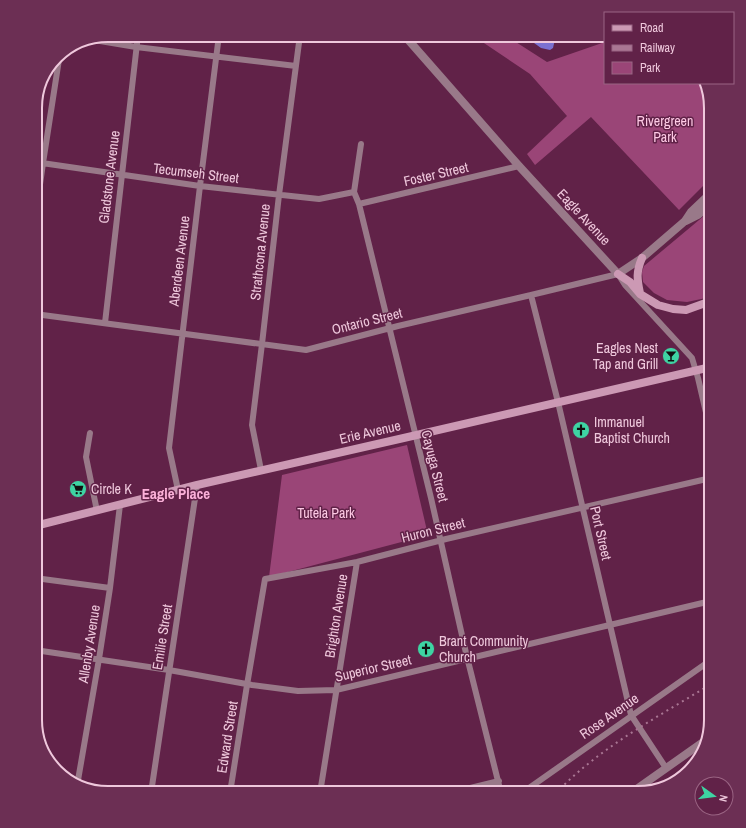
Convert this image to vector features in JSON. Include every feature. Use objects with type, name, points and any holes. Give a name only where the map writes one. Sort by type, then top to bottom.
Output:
[{"type":"main road","points":[[640,294],[637,278],[638,266],[642,258]]},
{"type":"main road","points":[[618,274],[630,282],[640,294],[658,305],[673,309],[686,310],[704,304]]},
{"type":"main road","name":"Erie Avenue","points":[[42,524],[197,485],[704,368]]},
{"type":"street","points":[[107,42],[296,66]]},
{"type":"street","name":"Gladstone Avenue","points":[[105,323],[137,42]]},
{"type":"street","name":"Aberdeen Avenue","points":[[178,490],[169,448],[200,186],[219,42]]},
{"type":"street","name":"Strathcona Avenue","points":[[261,470],[252,425],[279,195],[299,42]]},
{"type":"street","name":"Eagle Avenue","points":[[410,42],[519,166],[618,274],[625,284],[692,358],[704,404]]},
{"type":"street","points":[[42,170],[58,64]]},
{"type":"street","points":[[354,192],[361,144]]},
{"type":"street","name":"Tecumseh Street","points":[[43,163],[200,186],[279,195],[319,198],[354,192]]},
{"type":"street","name":"Foster Street","points":[[359,204],[519,166]]},
{"type":"street","name":"Cayuga Street","points":[[354,192],[359,204],[390,328],[499,786]]},
{"type":"street","points":[[685,221],[691,212],[704,199]]},
{"type":"street","points":[[685,221],[698,215],[704,210]]},
{"type":"street","name":"Ontario Street","points":[[42,315],[306,350],[390,328],[618,274],[642,258],[685,221]]},
{"type":"street","name":"Port Street","points":[[532,295],[631,715],[666,768]]},
{"type":"street","points":[[90,433],[86,457],[97,511]]},
{"type":"street","name":"Huron Street","points":[[246,685],[265,579],[357,562],[440,540],[704,480]]},
{"type":"street","name":"Emilie Street","points":[[152,786],[197,485]]},
{"type":"street","name":"Allenby Avenue","points":[[77,778],[99,659],[110,588],[120,505]]},
{"type":"street","name":"Brighton Avenue","points":[[321,786],[357,562]]},
{"type":"street","points":[[42,579],[110,588]]},
{"type":"street","name":"Superior Street","points":[[42,651],[169,670],[246,685],[298,691],[336,690],[704,604]]},
{"type":"street","name":"Rose Avenue","points":[[532,786],[704,665]]},
{"type":"street","name":"Edward Street","points":[[231,786],[246,685]]},
{"type":"street","points":[[641,786],[698,745]]},
{"type":"street","points":[[478,786],[498,781]]},
{"type":"green space","name":"Rivergreen Park","points":[[482,42],[516,42],[547,62],[604,42],[604,84],[699,84],[704,108],[704,185],[679,210],[591,117],[535,165],[527,154],[567,116],[530,74]]},
{"type":"green space","points":[[704,216],[704,298],[687,302],[667,300],[654,293],[643,282],[642,272],[644,266]]},
{"type":"green space","name":"Tutela Park","points":[[407,445],[428,535],[269,577],[282,475]]},
{"type":"shaded area","points":[[533,42],[554,42],[553,48],[550,50],[541,48]]},
{"type":"railway","points":[[563,786],[591,761],[610,747],[704,688]]},
{"type":"place","name":"Eagles Nest Tap and Grill","points":[[671,356]]},
{"type":"place","name":"Immanuel Baptist Church","points":[[581,430]]},
{"type":"place","name":"Circle K","points":[[78,489]]},
{"type":"place","name":"Brant Community Church","points":[[426,649]]},
{"type":"district","name":"Eagle Place","points":[[176,493]]}]
